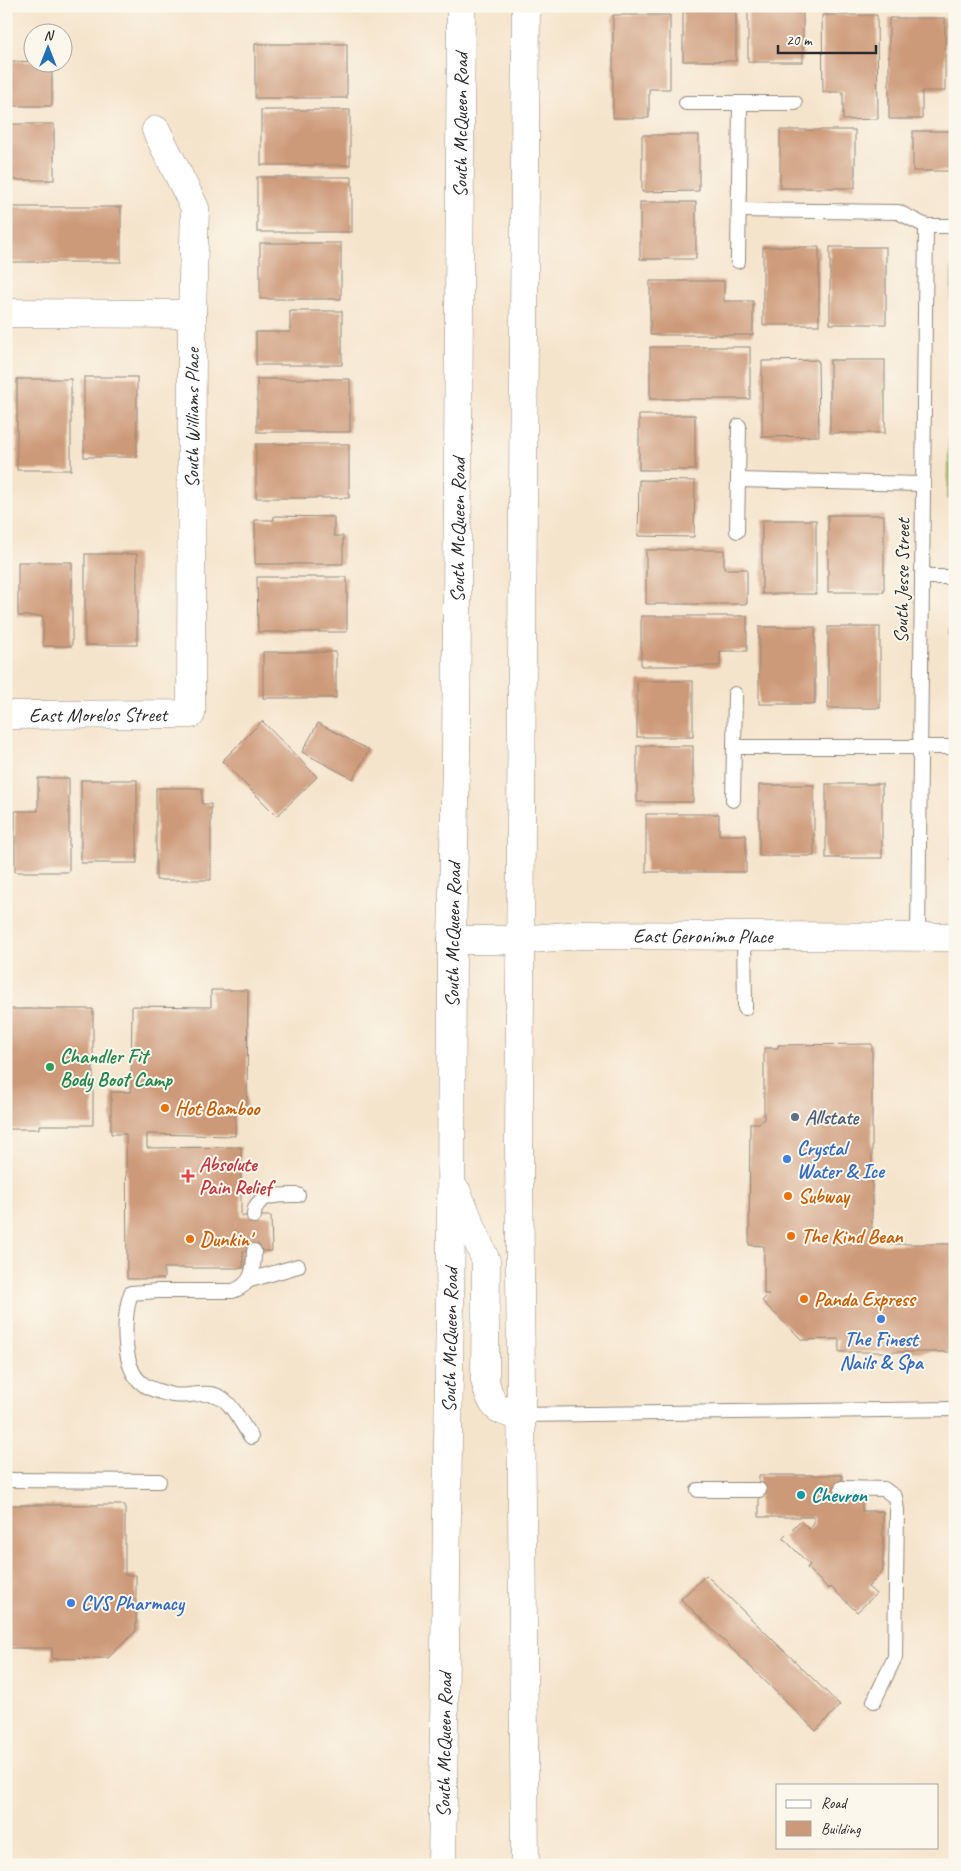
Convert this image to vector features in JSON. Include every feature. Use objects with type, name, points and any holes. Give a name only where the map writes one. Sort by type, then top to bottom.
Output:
[{"type":"main road","name":"South McQueen Road","points":[[442,1865],[452,1180],[452,940],[456,758],[461,6]]},
{"type":"main road","points":[[525,1865],[518,1150],[526,6]]},
{"type":"main road","name":"South Williams Place","points":[[156,130],[195,208],[192,314],[191,714]]},
{"type":"main road","points":[[6,313],[192,314]]},
{"type":"main road","name":"East Morelos Street","points":[[6,715],[191,714]]},
{"type":"main road","name":"East Geronimo Place","points":[[452,940],[520,940],[580,935],[744,934],[955,937]]},
{"type":"main road","points":[[452,1180],[486,1261],[485,1380],[488,1397],[497,1408],[509,1414],[521,1415]]},
{"type":"lane","points":[[686,103],[795,103]]},
{"type":"lane","points":[[738,261],[740,103]]},
{"type":"lane","points":[[739,210],[898,212],[926,226],[955,226]]},
{"type":"lane","name":"South Jesse Street","points":[[918,936],[926,226]]},
{"type":"lane","points":[[737,531],[739,426]]},
{"type":"lane","points":[[738,480],[923,484]]},
{"type":"lane","points":[[922,577],[955,577]]},
{"type":"lane","points":[[733,800],[735,694]]},
{"type":"lane","points":[[734,747],[955,748]]},
{"type":"lane","points":[[744,934],[744,1008]]},
{"type":"lane","points":[[254,1216],[255,1208],[268,1197],[298,1195]]},
{"type":"lane","points":[[250,1280],[254,1269],[254,1251]]},
{"type":"lane","points":[[251,1438],[227,1402],[217,1395],[172,1396],[142,1384],[130,1366],[125,1334],[126,1307],[131,1293],[158,1290],[233,1290],[242,1287],[250,1280],[298,1266]]},
{"type":"lane","points":[[521,1415],[955,1408]]},
{"type":"lane","points":[[6,1480],[159,1481]]},
{"type":"lane","points":[[6,1487],[21,1480]]},
{"type":"lane","points":[[842,1488],[884,1489],[895,1497],[897,1510],[895,1657],[874,1701]]},
{"type":"lane","points":[[698,1490],[760,1490]]},
{"type":"green space","points":[[952,268],[955,268],[955,499],[948,499]]},
{"type":"building","points":[[683,7],[736,7],[736,61],[683,61]]},
{"type":"building","points":[[748,7],[803,7],[803,62],[748,62]]},
{"type":"building","points":[[613,15],[670,15],[670,89],[649,89],[649,118],[613,118]]},
{"type":"building","points":[[822,15],[877,15],[878,119],[843,120],[843,92],[823,92]]},
{"type":"building","points":[[889,18],[945,18],[945,91],[922,91],[922,119],[889,119]]},
{"type":"building","points":[[255,44],[347,44],[347,98],[255,98]]},
{"type":"building","points":[[6,61],[22,61],[22,72],[52,72],[52,106],[6,106]]},
{"type":"building","points":[[261,110],[350,110],[350,165],[261,165]]},
{"type":"building","points":[[6,124],[54,124],[54,180],[6,180]]},
{"type":"building","points":[[780,130],[855,130],[855,188],[780,188]]},
{"type":"building","points":[[913,131],[955,131],[955,171],[913,171]]},
{"type":"building","points":[[642,135],[699,135],[699,191],[642,192]]},
{"type":"building","points":[[257,177],[352,177],[352,232],[257,232]]},
{"type":"building","points":[[640,202],[696,202],[696,259],[640,259]]},
{"type":"building","points":[[10,207],[121,207],[121,262],[10,262]]},
{"type":"building","points":[[260,243],[341,243],[341,299],[260,299]]},
{"type":"building","points":[[763,247],[819,247],[819,325],[763,325]]},
{"type":"building","points":[[830,247],[886,247],[886,324],[830,324]]},
{"type":"building","points":[[650,281],[724,281],[724,301],[753,301],[753,335],[650,335]]},
{"type":"building","points":[[290,311],[342,311],[342,365],[256,365],[256,332],[290,332]]},
{"type":"building","points":[[650,347],[750,347],[750,399],[650,399]]},
{"type":"building","points":[[818,360],[819,436],[762,437],[762,361]]},
{"type":"building","points":[[830,360],[885,360],[885,433],[830,433]]},
{"type":"building","points":[[84,377],[137,377],[137,457],[84,457]]},
{"type":"building","points":[[17,379],[71,379],[71,470],[17,470]]},
{"type":"building","points":[[257,379],[350,379],[350,432],[257,432]]},
{"type":"building","points":[[639,415],[695,415],[695,470],[639,470]]},
{"type":"building","points":[[256,444],[349,444],[349,498],[256,498]]},
{"type":"building","points":[[639,480],[695,481],[694,537],[638,536]]},
{"type":"building","points":[[828,515],[884,515],[884,592],[828,592]]},
{"type":"building","points":[[274,516],[334,517],[334,536],[343,536],[343,564],[255,564],[255,520],[274,520]]},
{"type":"building","points":[[762,520],[816,520],[816,594],[762,594]]},
{"type":"building","points":[[646,550],[724,550],[724,569],[747,569],[747,604],[646,604]]},
{"type":"building","points":[[85,554],[137,554],[137,645],[85,645]]},
{"type":"building","points":[[18,562],[72,562],[72,646],[43,646],[43,616],[18,616]]},
{"type":"building","points":[[257,577],[347,577],[347,632],[258,632]]},
{"type":"building","points":[[641,616],[747,616],[747,651],[720,651],[720,666],[641,666]]},
{"type":"building","points":[[759,627],[815,627],[815,704],[759,704]]},
{"type":"building","points":[[828,627],[880,627],[880,708],[828,708]]},
{"type":"building","points":[[951,628],[955,628],[955,704],[951,704]]},
{"type":"building","points":[[263,652],[336,652],[336,698],[263,698]]},
{"type":"building","points":[[637,681],[693,681],[693,737],[637,737]]},
{"type":"building","points":[[262,721],[317,777],[277,816],[222,761]]},
{"type":"building","points":[[318,723],[369,750],[353,779],[302,752]]},
{"type":"building","points":[[637,746],[693,746],[693,802],[637,802]]},
{"type":"building","points":[[38,778],[69,778],[69,872],[15,872],[15,811],[38,811]]},
{"type":"building","points":[[81,780],[137,780],[137,863],[81,863]]},
{"type":"building","points":[[826,784],[882,784],[882,858],[826,858]]},
{"type":"building","points":[[759,785],[814,785],[814,856],[759,856]]},
{"type":"building","points":[[156,788],[202,788],[202,804],[211,804],[211,880],[156,880]]},
{"type":"building","points":[[951,788],[955,788],[955,860],[951,860]]},
{"type":"building","points":[[646,814],[719,814],[719,835],[746,835],[746,872],[646,872]]},
{"type":"building","points":[[211,990],[248,990],[247,1106],[235,1106],[235,1136],[147,1134],[147,1148],[241,1147],[241,1216],[271,1216],[272,1251],[243,1251],[243,1268],[164,1268],[164,1279],[127,1279],[126,1134],[111,1134],[111,1092],[131,1092],[132,1006],[211,1007]]},
{"type":"building","name":"Chandler Fit Body Boot Camp","points":[[6,1009],[93,1009],[93,1125],[39,1125],[39,1129],[6,1129]]},
{"type":"building","points":[[872,1044],[872,1244],[955,1244],[955,1352],[839,1352],[839,1339],[802,1340],[762,1301],[769,1294],[764,1294],[764,1246],[749,1245],[750,1123],[759,1123],[764,1119],[764,1048],[778,1048],[778,1045]]},
{"type":"building","name":"Chevron","points":[[759,1475],[842,1475],[842,1499],[862,1499],[862,1511],[883,1511],[883,1571],[868,1587],[876,1594],[857,1612],[831,1587],[829,1589],[807,1568],[810,1565],[783,1538],[800,1521],[809,1529],[814,1524],[814,1517],[759,1517]]},
{"type":"building","name":"CVS Pharmacy","points":[[6,1505],[125,1505],[125,1575],[136,1575],[136,1631],[108,1658],[52,1659],[52,1648],[6,1648]]},
{"type":"building","points":[[706,1575],[840,1705],[816,1731],[681,1599]]},
{"type":"place","name":"Chandler Fit Body Boot Camp","points":[[50,1067]]},
{"type":"place","name":"Hot Bamboo","points":[[165,1108]]},
{"type":"place","name":"Allstate","points":[[795,1117]]},
{"type":"place","name":"Crystal Water & Ice","points":[[787,1159]]},
{"type":"place","name":"Absolute Pain Relief","points":[[188,1176]]},
{"type":"place","name":"Subway","points":[[788,1196]]},
{"type":"place","name":"The Kind Bean","points":[[791,1236]]},
{"type":"place","name":"Dunkin'","points":[[190,1239]]},
{"type":"place","name":"Panda Express","points":[[804,1299]]},
{"type":"place","name":"The Finest Nails & Spa","points":[[881,1319]]},
{"type":"place","name":"Chevron","points":[[801,1495]]},
{"type":"place","name":"CVS Pharmacy","points":[[71,1603]]}]
